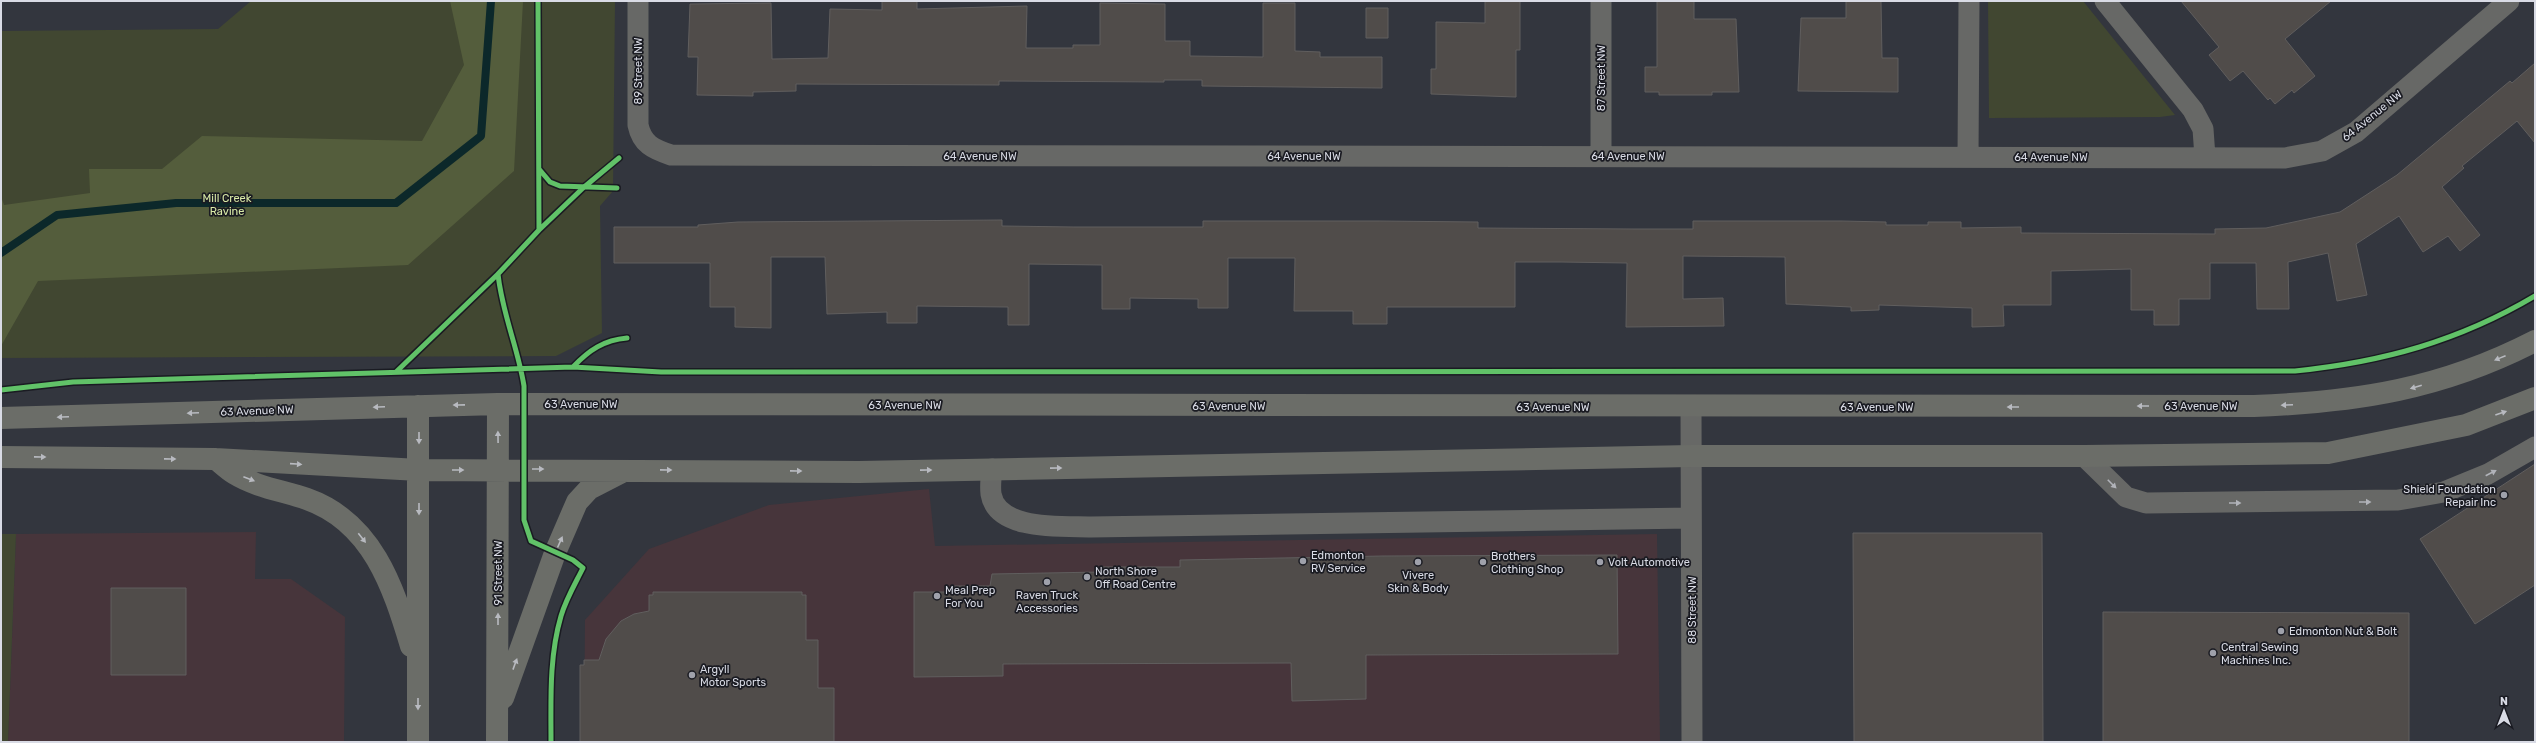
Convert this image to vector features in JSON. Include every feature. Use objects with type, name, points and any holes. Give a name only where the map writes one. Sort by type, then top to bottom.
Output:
[{"type":"main road","name":"63 Avenue NW","points":[[1,418],[498,404],[1691,407],[2303,404],[2397,391],[2453,376],[2505,357],[2535,341]]},
{"type":"main road","points":[[1,457],[216,459],[419,470],[859,472],[1691,456],[2084,456],[2328,453],[2466,425],[2535,398]]},
{"type":"main road","name":"91 Street NW","points":[[497,742],[498,404]]},
{"type":"main road","points":[[418,406],[418,742]]},
{"type":"main road","points":[[216,459],[235,474],[308,500],[333,512],[360,534],[381,564],[395,593],[418,667]]},
{"type":"main road","points":[[497,714],[555,553],[578,502],[589,489],[628,470]]},
{"type":"street","name":"89 Street NW","points":[[638,1],[638,125],[644,140]]},
{"type":"street","name":"87 Street NW","points":[[1601,1],[1601,156]]},
{"type":"street","points":[[1968,157],[1969,1]]},
{"type":"street","points":[[2105,1],[2193,110],[2203,129],[2205,157]]},
{"type":"street","name":"64 Avenue NW","points":[[644,140],[660,151],[681,155],[2285,158],[2304,156],[2333,146],[2356,132],[2510,1]]},
{"type":"street","name":"88 Street NW","points":[[1691,407],[1692,742]]},
{"type":"street","points":[[2084,456],[2126,497],[2146,503],[2377,502],[2444,492],[2488,474],[2535,447]]},
{"type":"street","points":[[992,469],[991,494],[996,506],[1010,519],[1040,525],[1090,527],[1691,518]]},
{"type":"shaded area","points":[[929,489],[935,546],[1657,534],[1660,742],[584,742],[585,620],[649,549],[769,505]]},
{"type":"shaded area","points":[[256,532],[255,579],[291,579],[345,617],[344,742],[8,742],[16,534]]},
{"type":"green space","points":[[251,1],[615,1],[613,191],[600,206],[602,333],[556,356],[1,358],[1,31],[218,29]]},
{"type":"green space","name":"Mill Creek Ravine","points":[[450,1],[523,1],[514,171],[408,265],[38,281],[1,346],[1,196],[4,205],[90,193],[89,169],[162,169],[202,136],[422,141],[464,65]]},
{"type":"green space","points":[[1988,1],[2083,1],[2175,115],[2160,117],[1989,118]]},
{"type":"green space","points":[[1,534],[16,534],[8,742],[1,742]]},
{"type":"building","points":[[882,1],[917,1],[917,9],[1027,6],[1026,48],[1073,48],[1073,45],[1100,45],[1100,3],[1165,4],[1165,41],[1190,41],[1190,56],[1263,57],[1263,3],[1295,3],[1295,51],[1320,52],[1320,57],[1382,57],[1382,88],[1202,86],[1202,80],[1164,80],[1164,82],[999,81],[999,85],[796,84],[796,91],[753,92],[753,96],[697,95],[698,57],[688,57],[690,4],[771,3],[772,59],[828,58],[830,9],[882,10]]},
{"type":"building","points":[[1485,1],[1520,1],[1520,50],[1516,50],[1516,97],[1431,94],[1431,69],[1436,69],[1436,22],[1485,23]]},
{"type":"building","points":[[1657,1],[1694,1],[1694,19],[1736,19],[1739,92],[1712,92],[1712,95],[1659,95],[1659,92],[1645,92],[1645,67],[1657,67]]},
{"type":"building","points":[[1846,1],[1881,1],[1882,58],[1898,58],[1898,92],[1798,91],[1801,18],[1846,18]]},
{"type":"building","points":[[2181,1],[2331,1],[2285,39],[2315,76],[2294,93],[2292,90],[2275,104],[2270,98],[2268,100],[2243,71],[2230,81],[2209,55],[2219,47]]},
{"type":"building","points":[[1366,8],[1388,8],[1388,38],[1366,38]]},
{"type":"building","points":[[2535,63],[2535,143],[2517,121],[2462,166],[2464,168],[2442,187],[2480,235],[2460,251],[2448,236],[2423,252],[2399,216],[2356,244],[2367,295],[2337,301],[2328,253],[2288,262],[2289,309],[2257,309],[2256,263],[2210,263],[2210,299],[2179,299],[2179,325],[2154,325],[2154,310],[2131,310],[2131,269],[2051,271],[2051,305],[2003,305],[2004,326],[1972,327],[1972,308],[1879,305],[1879,310],[1851,311],[1851,307],[1786,304],[1785,257],[1683,256],[1683,299],[1723,298],[1724,326],[1626,327],[1627,263],[1561,262],[1515,262],[1515,307],[1387,307],[1387,324],[1353,324],[1353,311],[1294,311],[1295,258],[1228,258],[1228,308],[1198,308],[1198,299],[1130,298],[1130,309],[1102,309],[1102,265],[1029,264],[1029,325],[1008,325],[1008,307],[917,306],[917,323],[887,323],[887,312],[827,314],[825,257],[771,257],[771,328],[735,327],[735,307],[710,307],[710,263],[614,263],[614,227],[698,227],[698,225],[738,222],[1002,220],[1002,226],[1203,227],[1203,221],[1379,221],[1478,222],[1478,228],[1693,229],[1693,221],[1842,221],[1886,222],[1886,225],[1928,225],[1928,222],[1961,222],[1961,228],[2021,227],[2021,233],[2215,234],[2215,229],[2266,228],[2340,212],[2397,175],[2510,81],[2512,83]]},
{"type":"building","points":[[2535,464],[2535,585],[2475,624],[2420,539]]},
{"type":"building","points":[[1853,533],[2042,533],[2043,742],[1854,742]]},
{"type":"building","points":[[1617,555],[1618,654],[1366,655],[1366,699],[1292,701],[1291,663],[1003,664],[1003,676],[914,677],[914,592],[954,592],[954,586],[990,586],[992,574],[1101,572],[1101,567],[1180,567],[1180,560],[1383,556]]},
{"type":"building","points":[[111,588],[186,588],[186,675],[111,675]]},
{"type":"building","name":"Argyll Motor Sports","points":[[653,592],[802,592],[802,595],[806,595],[806,640],[818,640],[818,688],[834,688],[834,742],[580,742],[580,665],[584,665],[584,660],[599,660],[606,639],[621,621],[634,614],[649,611],[649,595],[653,595]]},
{"type":"building","points":[[2103,612],[2409,613],[2409,742],[2103,742]]},
{"type":"waterway","points":[[1,253],[57,215],[176,203],[396,203],[481,136],[491,1]]},
{"type":"cycle path","points":[[538,1],[539,230],[498,274],[503,303],[524,386],[524,520],[531,541],[573,560],[583,568],[565,604],[554,647],[551,694],[551,742]]},
{"type":"cycle path","points":[[539,230],[583,188],[619,158]]},
{"type":"cycle path","points":[[539,169],[550,182],[560,186],[617,188]]},
{"type":"cycle path","points":[[396,372],[498,274]]},
{"type":"cycle path","points":[[1,390],[73,382],[573,367],[661,372],[2295,371],[2359,362],[2420,347],[2478,325],[2535,296]]},
{"type":"cycle path","points":[[573,367],[597,347],[611,341],[627,338]]},
{"type":"place","name":"Shield Foundation Repair Inc","points":[[2504,495]]},
{"type":"place","name":"Edmonton RV Service","points":[[1303,561]]},
{"type":"place","name":"Vivere Skin & Body","points":[[1418,562]]},
{"type":"place","name":"Brothers Clothing Shop","points":[[1483,562]]},
{"type":"place","name":"Volt Automotive","points":[[1600,562]]},
{"type":"place","name":"North Shore Off Road Centre","points":[[1087,577]]},
{"type":"place","name":"Raven Truck Accessories","points":[[1047,582]]},
{"type":"place","name":"Meal Prep For You","points":[[937,596]]},
{"type":"place","name":"Edmonton Nut & Bolt","points":[[2281,631]]},
{"type":"place","name":"Central Sewing Machines Inc.","points":[[2213,653]]},
{"type":"place","name":"Argyll Motor Sports","points":[[692,675]]}]
